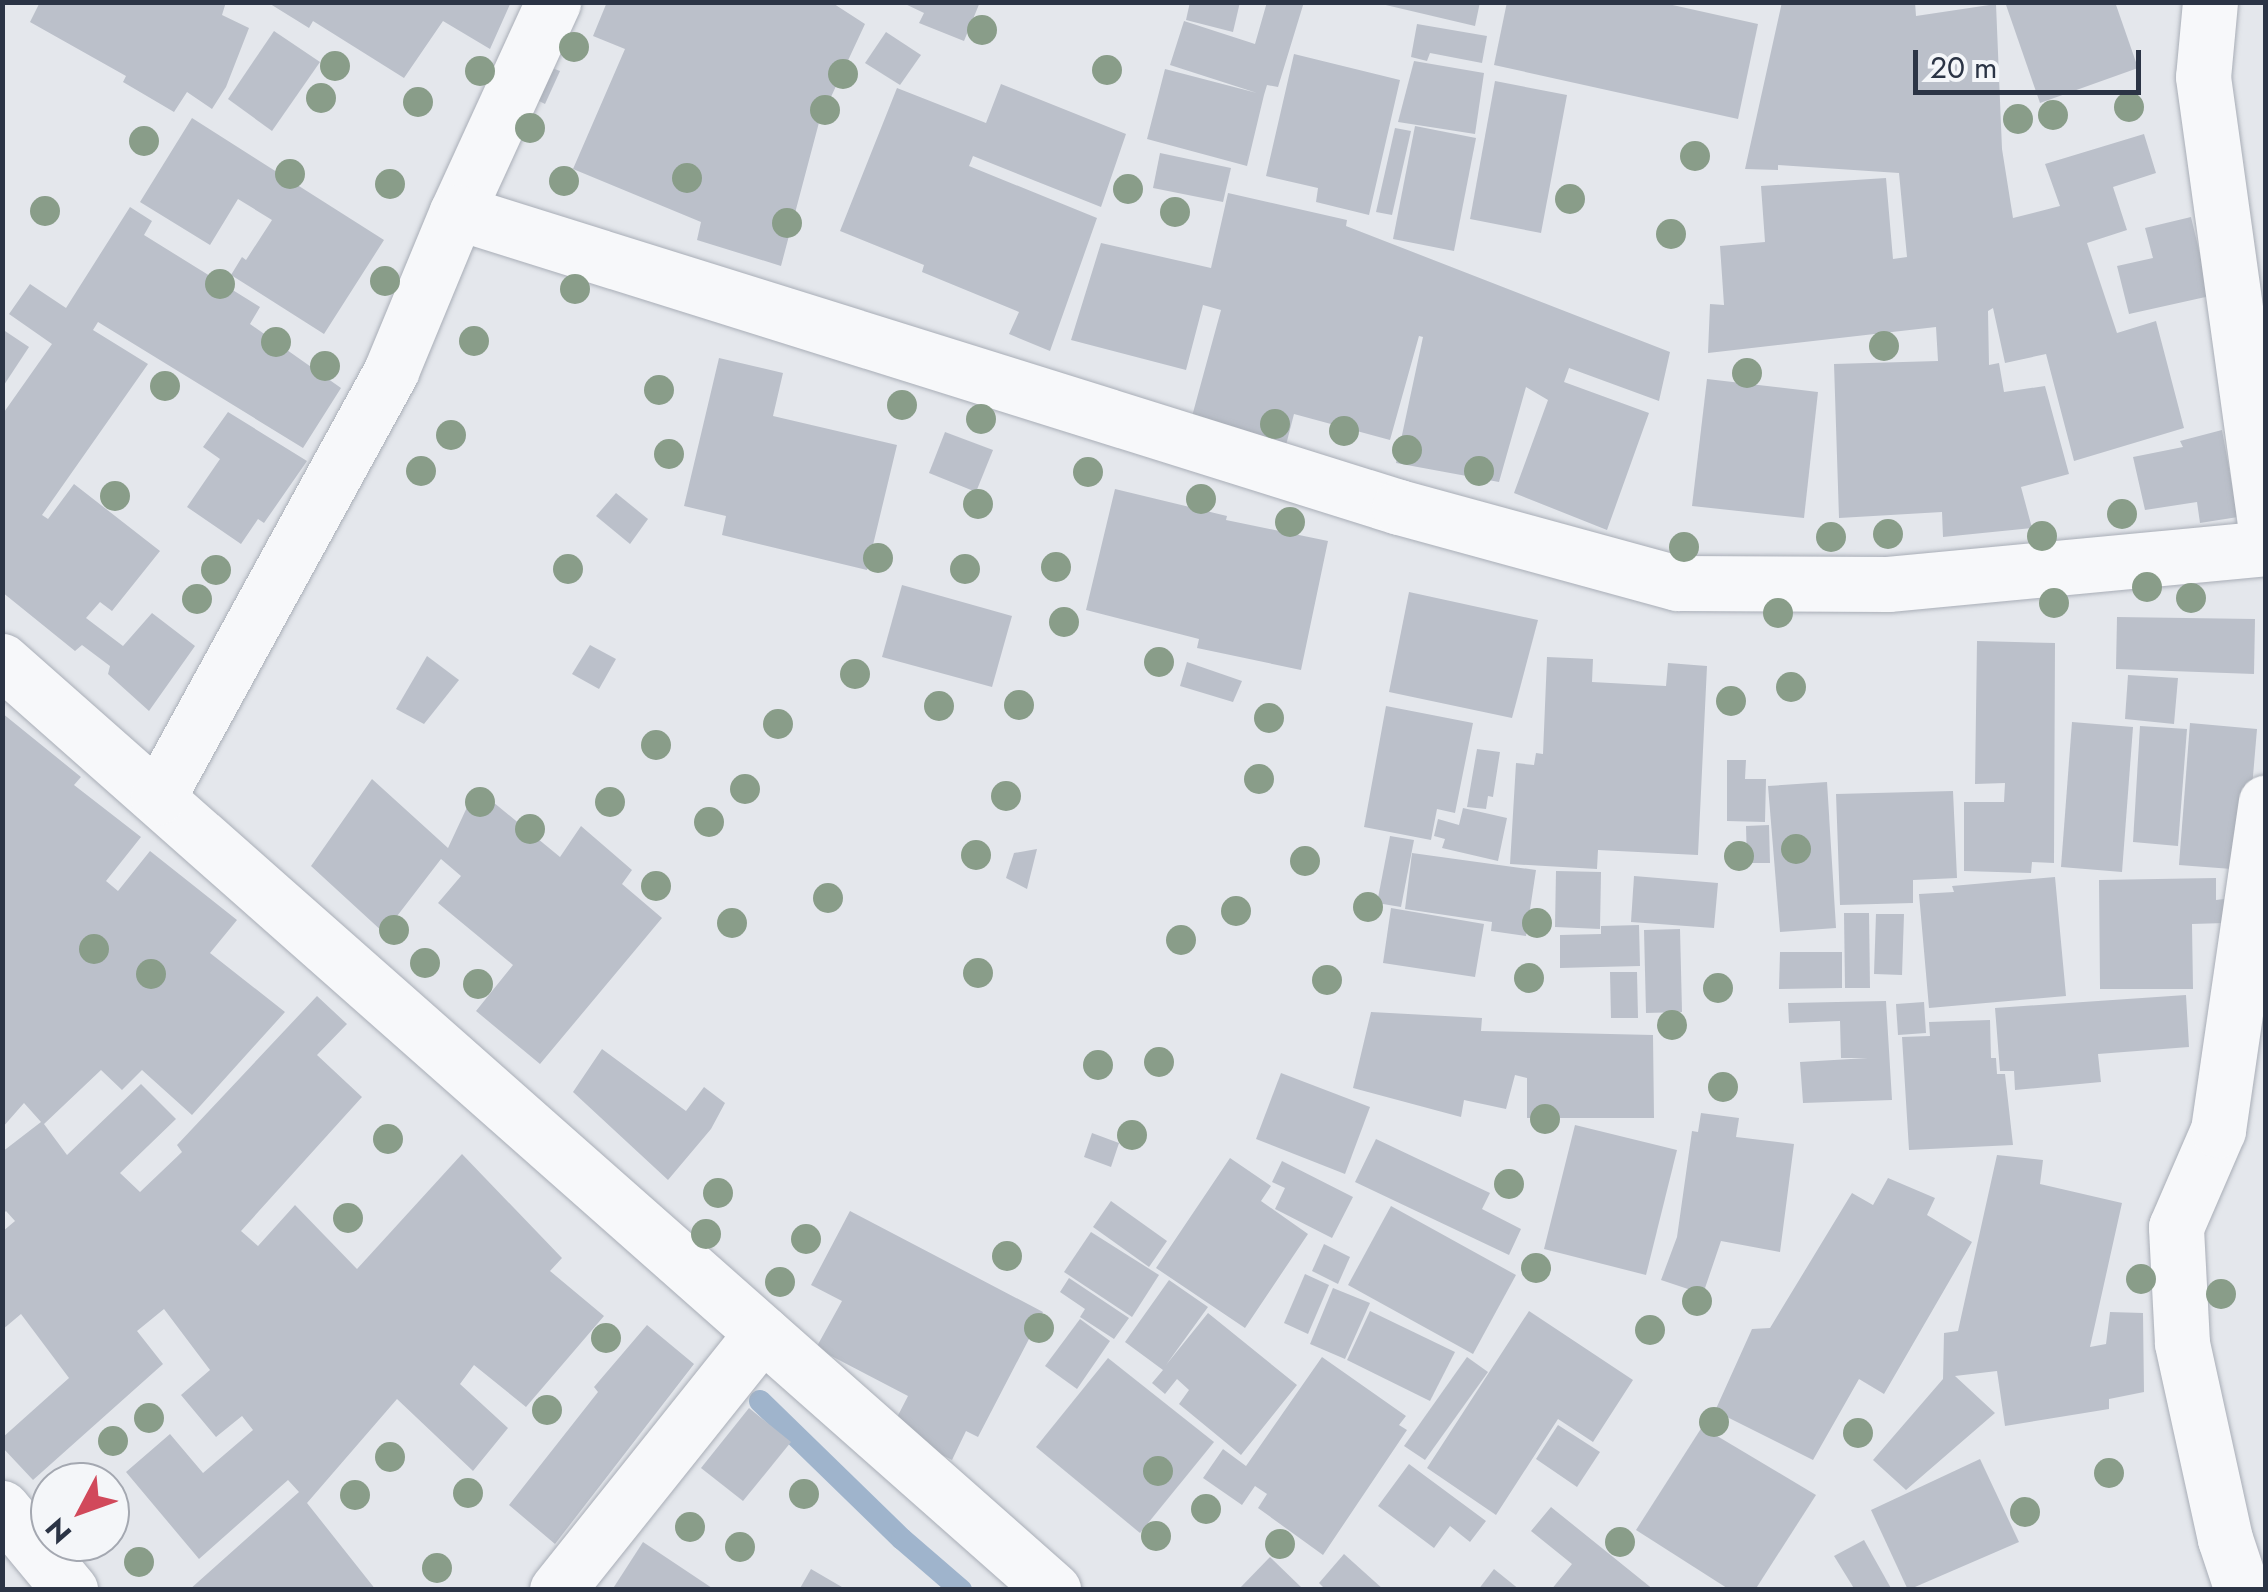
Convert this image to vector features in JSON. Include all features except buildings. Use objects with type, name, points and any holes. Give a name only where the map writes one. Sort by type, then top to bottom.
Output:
[{"type":"street","points":[[158,797],[391,371],[457,212],[553,2]]},
{"type":"street","points":[[2210,2],[2203,77],[2266,529]]},
{"type":"street","points":[[457,212],[1399,508],[1677,583],[1888,584],[2266,548]]},
{"type":"street","points":[[2,662],[1054,1590]]},
{"type":"street","points":[[2242,1590],[2225,1538],[2182,1343],[2176,1227],[2218,1130],[2266,802]]},
{"type":"street","points":[[557,1590],[762,1333]]},
{"type":"street","points":[[2,1508],[70,1590]]},
{"type":"waterway","points":[[760,1401],[902,1539],[961,1590]]}]
